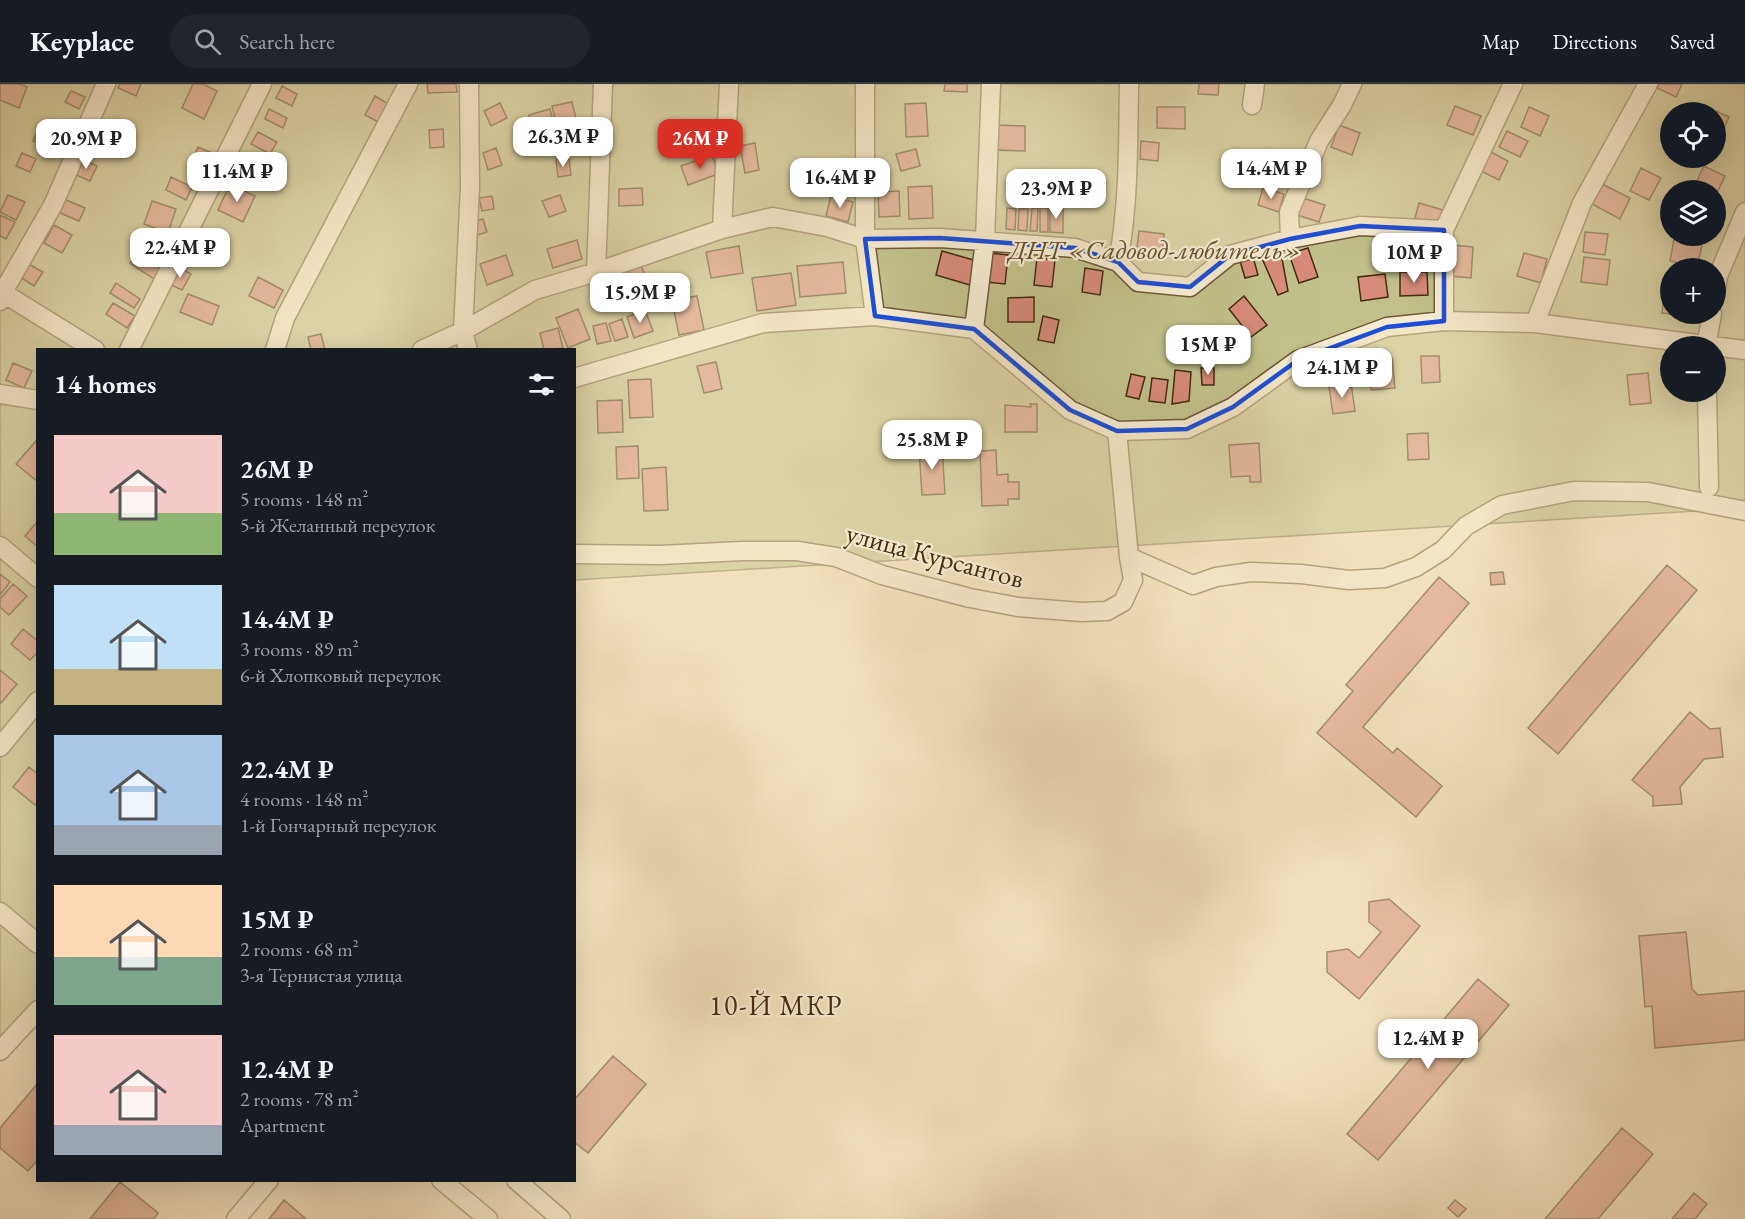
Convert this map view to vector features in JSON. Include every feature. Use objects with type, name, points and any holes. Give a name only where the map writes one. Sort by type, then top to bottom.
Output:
[{"type":"street","points":[[92,348],[1,295],[53,205],[106,84]]},
{"type":"street","points":[[130,348],[262,84]]},
{"type":"street","points":[[276,348],[285,318],[408,84]]},
{"type":"street","points":[[467,348],[463,331],[470,187],[469,84]]},
{"type":"street","points":[[596,272],[603,84]]},
{"type":"street","points":[[723,229],[729,84]]},
{"type":"street","points":[[865,84],[865,239],[875,316]]},
{"type":"street","points":[[974,329],[985,240],[991,84]]},
{"type":"street","points":[[1118,262],[1128,168],[1129,84]]},
{"type":"street","points":[[1252,105],[1255,84]]},
{"type":"street","points":[[1290,239],[1289,212],[1319,141],[1342,105],[1352,84]]},
{"type":"street","points":[[1444,321],[1444,230],[1513,84]]},
{"type":"street","points":[[1534,323],[1582,203],[1648,84]]},
{"type":"street","points":[[1726,258],[1745,212]]},
{"type":"street","points":[[426,348],[463,331],[535,290],[723,229],[773,217],[827,227],[865,239],[940,238],[1075,248],[1118,262],[1138,282],[1190,287],[1230,255],[1290,239],[1360,226],[1444,230]]},
{"type":"street","points":[[576,377],[763,323],[875,316],[974,329],[1070,410],[1117,431],[1187,429],[1233,406],[1298,360],[1387,327],[1444,321],[1534,323],[1660,339]]},
{"type":"street","points":[[1726,348],[1745,350]]},
{"type":"street","points":[[0,394],[36,400]]},
{"type":"street","points":[[1707,402],[1709,487]]},
{"type":"street","name":"улица Курсантов","points":[[576,554],[797,552],[836,557],[882,575],[1018,608],[1081,612],[1107,611],[1123,602],[1133,580],[1117,431]]},
{"type":"street","points":[[1129,557],[1193,585],[1216,577],[1251,572],[1301,574],[1349,580],[1385,578],[1416,567],[1443,550],[1466,526],[1502,505],[1574,491],[1647,492],[1745,511]]},
{"type":"street","points":[[0,546],[36,576]]},
{"type":"street","points":[[3,738],[36,703]]},
{"type":"street","points":[[0,912],[36,942]]},
{"type":"street","points":[[0,1051],[36,1012]]},
{"type":"street","points":[[236,1219],[266,1182]]},
{"type":"street","points":[[443,1182],[488,1219]]},
{"type":"street","points":[[518,1182],[552,1216]]},
{"type":"highlighted area","points":[[1360,226],[1444,230],[1444,321],[1387,327],[1298,360],[1233,407],[1187,429],[1117,431],[1070,410],[974,329],[875,316],[865,239],[940,238],[1075,248],[1118,262],[1138,282],[1190,287],[1230,255],[1290,239]]},
{"type":"green space","name":"ДНТ «Садовод-любитель»","points":[[0,84],[1745,84],[1745,508],[576,580],[576,348],[36,348],[36,1008],[0,1051]]},
{"type":"building","points":[[0,84],[19,84],[27,87],[19,108],[0,100]]},
{"type":"building","points":[[120,84],[141,84],[136,96],[118,88]]},
{"type":"building","points":[[193,84],[203,84],[217,91],[204,119],[182,108]]},
{"type":"building","points":[[427,84],[456,84],[457,92],[428,93]]},
{"type":"building","points":[[945,84],[967,84],[967,92],[944,91]]},
{"type":"building","points":[[1199,84],[1219,84],[1218,95],[1198,94]]},
{"type":"building","points":[[1659,84],[1682,84],[1676,97],[1657,88]]},
{"type":"building","points":[[282,86],[297,94],[292,106],[276,98]]},
{"type":"building","points":[[71,91],[85,97],[79,109],[65,102]]},
{"type":"building","points":[[375,96],[390,105],[380,123],[365,115]]},
{"type":"building","points":[[572,102],[579,131],[559,136],[552,106]]},
{"type":"building","points":[[500,103],[507,118],[491,126],[484,111]]},
{"type":"building","points":[[926,103],[928,136],[906,137],[905,104]]},
{"type":"building","points":[[1455,106],[1481,116],[1473,135],[1447,125]]},
{"type":"building","points":[[1157,107],[1185,107],[1185,129],[1157,128]]},
{"type":"building","points":[[1529,107],[1549,116],[1540,136],[1521,127]]},
{"type":"building","points":[[269,109],[287,118],[283,128],[265,119]]},
{"type":"building","points":[[550,109],[556,134],[536,140],[529,115]]},
{"type":"building","points":[[718,121],[721,138],[699,142],[696,124]]},
{"type":"building","points":[[994,125],[1025,126],[1025,151],[994,150]]},
{"type":"building","points":[[1339,125],[1360,133],[1352,155],[1331,147]]},
{"type":"building","points":[[443,129],[444,147],[430,148],[429,130]]},
{"type":"building","points":[[1507,131],[1528,141],[1520,157],[1499,147]]},
{"type":"building","points":[[37,132],[52,140],[48,148],[33,141]]},
{"type":"building","points":[[258,132],[277,142],[270,154],[251,144]]},
{"type":"building","points":[[1141,141],[1159,143],[1158,161],[1140,159]]},
{"type":"building","points":[[755,143],[759,170],[745,173],[740,146]]},
{"type":"building","points":[[198,147],[214,154],[207,170],[191,164]]},
{"type":"building","points":[[496,148],[502,165],[488,170],[483,153]]},
{"type":"building","points":[[916,149],[920,166],[901,171],[896,154]]},
{"type":"building","points":[[1489,151],[1508,161],[1499,180],[1479,170]]},
{"type":"building","points":[[22,153],[36,159],[30,172],[16,166]]},
{"type":"building","points":[[712,155],[718,174],[688,185],[681,166]]},
{"type":"building","points":[[82,159],[97,166],[90,181],[74,174]]},
{"type":"building","points":[[569,159],[571,175],[558,177],[556,160]]},
{"type":"building","points":[[246,163],[261,172],[254,185],[239,176]]},
{"type":"building","points":[[1641,168],[1661,178],[1649,200],[1630,191]]},
{"type":"building","points":[[1703,168],[1725,176],[1723,180],[1697,180]]},
{"type":"building","points":[[171,177],[192,187],[186,200],[166,190]]},
{"type":"building","points":[[230,184],[255,196],[243,222],[218,210]]},
{"type":"building","points":[[1602,184],[1630,198],[1620,219],[1592,204]]},
{"type":"building","points":[[932,186],[933,218],[909,219],[908,187]]},
{"type":"building","points":[[642,188],[643,205],[619,206],[619,189]]},
{"type":"building","points":[[1263,188],[1284,194],[1279,212],[1258,205]]},
{"type":"building","points":[[899,191],[900,216],[879,217],[878,192]]},
{"type":"building","points":[[8,195],[25,202],[16,220],[0,212]]},
{"type":"building","points":[[560,195],[566,211],[549,217],[542,201]]},
{"type":"building","points":[[492,196],[494,209],[482,211],[479,198]]},
{"type":"building","points":[[831,196],[853,202],[848,222],[826,216]]},
{"type":"building","points":[[1303,198],[1325,205],[1319,222],[1297,215]]},
{"type":"building","points":[[64,199],[85,208],[79,221],[58,212]]},
{"type":"building","points":[[152,201],[176,209],[168,233],[144,224]]},
{"type":"building","points":[[1419,203],[1443,210],[1438,226],[1415,218]]},
{"type":"building","points":[[1007,208],[1016,209],[1015,230],[1006,229]]},
{"type":"building","points":[[1032,208],[1038,208],[1037,231],[1030,231]]},
{"type":"building","points":[[1040,208],[1048,208],[1048,232],[1040,232]]},
{"type":"building","points":[[1050,208],[1063,209],[1063,233],[1050,232]]},
{"type":"building","points":[[1019,209],[1028,209],[1027,231],[1018,230]]},
{"type":"building","points":[[0,215],[15,222],[6,239],[0,236]]},
{"type":"building","points":[[483,219],[487,232],[475,236],[471,223]]},
{"type":"building","points":[[54,225],[72,235],[62,253],[44,243]]},
{"type":"building","points":[[1139,231],[1164,234],[1162,257],[1136,255]]},
{"type":"building","points":[[1585,232],[1608,234],[1605,255],[1583,252]]},
{"type":"building","points":[[199,234],[228,245],[223,259],[194,248]]},
{"type":"building","points":[[577,240],[582,259],[553,268],[547,249]]},
{"type":"building","points":[[1452,245],[1473,247],[1471,278],[1450,276]]},
{"type":"building","points":[[739,246],[743,273],[711,278],[706,252]]},
{"type":"building","points":[[1673,246],[1702,246],[1699,258],[1671,258]]},
{"type":"building","points":[[1308,248],[1318,277],[1299,283],[1289,254]]},
{"type":"building","points":[[139,249],[163,265],[154,279],[130,263]]},
{"type":"building","points":[[942,251],[977,261],[970,285],[936,275]]},
{"type":"building","points":[[989,253],[1008,255],[1005,284],[986,282]]},
{"type":"building","points":[[1281,253],[1288,291],[1278,295],[1261,256]]},
{"type":"building","points":[[1524,253],[1547,259],[1541,283],[1517,276]]},
{"type":"building","points":[[506,255],[513,275],[487,285],[480,264]]},
{"type":"building","points":[[1253,257],[1258,275],[1245,278],[1240,261]]},
{"type":"building","points":[[1584,257],[1610,260],[1607,285],[1581,282]]},
{"type":"building","points":[[1037,258],[1055,260],[1052,287],[1034,285]]},
{"type":"building","points":[[25,262],[43,272],[34,286],[17,275]]},
{"type":"building","points":[[843,262],[846,293],[800,297],[797,266]]},
{"type":"building","points":[[640,263],[648,282],[635,287],[627,268]]},
{"type":"building","points":[[178,267],[191,274],[182,290],[169,284]]},
{"type":"building","points":[[1085,268],[1103,271],[1100,295],[1082,292]]},
{"type":"building","points":[[1400,272],[1427,272],[1428,295],[1400,296]]},
{"type":"building","points":[[791,273],[796,305],[757,311],[752,278]]},
{"type":"building","points":[[1385,274],[1388,297],[1361,301],[1358,277]]},
{"type":"building","points":[[258,277],[283,290],[274,308],[249,296]]},
{"type":"building","points":[[679,278],[685,293],[670,299],[664,283]]},
{"type":"building","points":[[615,279],[621,298],[604,304],[597,285]]},
{"type":"building","points":[[116,283],[140,299],[134,308],[110,293]]},
{"type":"building","points":[[188,294],[219,306],[212,325],[180,312]]},
{"type":"building","points":[[697,296],[704,330],[679,335],[672,301]]},
{"type":"building","points":[[1244,296],[1267,325],[1251,337],[1229,309]]},
{"type":"building","points":[[1034,297],[1034,322],[1008,322],[1008,298]]},
{"type":"building","points":[[113,303],[135,316],[127,328],[106,314]]},
{"type":"building","points":[[578,309],[590,339],[568,348],[556,318]]},
{"type":"building","points":[[645,310],[653,331],[634,338],[627,317]]},
{"type":"building","points":[[1043,316],[1059,320],[1054,343],[1038,340]]},
{"type":"building","points":[[622,319],[628,337],[615,341],[609,324]]},
{"type":"building","points":[[606,323],[611,341],[597,344],[593,326]]},
{"type":"building","points":[[558,328],[563,348],[544,348],[540,333]]},
{"type":"building","points":[[321,334],[324,348],[311,348],[308,337]]},
{"type":"building","points":[[1421,356],[1439,356],[1440,382],[1422,383]]},
{"type":"building","points":[[1392,358],[1395,388],[1371,390],[1369,360]]},
{"type":"building","points":[[716,362],[722,389],[704,393],[697,366]]},
{"type":"building","points":[[13,363],[32,371],[24,388],[6,380]]},
{"type":"building","points":[[1201,368],[1214,368],[1214,385],[1202,385]]},
{"type":"building","points":[[1175,370],[1191,372],[1189,401],[1172,404]]},
{"type":"building","points":[[1648,373],[1651,403],[1630,405],[1627,375]]},
{"type":"building","points":[[1131,374],[1145,377],[1139,399],[1126,396]]},
{"type":"building","points":[[1152,378],[1168,380],[1165,403],[1149,401]]},
{"type":"building","points":[[651,379],[653,417],[630,418],[628,380]]},
{"type":"building","points":[[1351,383],[1355,411],[1333,414],[1329,387]]},
{"type":"building","points":[[622,400],[623,432],[598,433],[597,401]]},
{"type":"building","points":[[1030,404],[1037,404],[1037,432],[1005,432],[1005,405],[1031,407]]},
{"type":"building","points":[[1428,433],[1429,459],[1408,460],[1407,434]]},
{"type":"building","points":[[36,441],[36,480],[16,464]]},
{"type":"building","points":[[1259,443],[1261,482],[1250,482],[1250,476],[1231,477],[1229,445]]},
{"type":"building","points":[[638,446],[639,478],[617,479],[616,447]]},
{"type":"building","points":[[942,447],[945,494],[922,495],[919,448]]},
{"type":"building","points":[[996,450],[997,475],[1008,474],[1008,482],[1019,482],[1019,499],[1008,499],[1008,505],[982,506],[980,451]]},
{"type":"building","points":[[666,467],[668,510],[644,511],[642,469]]},
{"type":"building","points":[[36,523],[36,545],[25,536]]},
{"type":"building","points":[[1667,565],[1697,590],[1558,754],[1528,728]]},
{"type":"building","points":[[1503,572],[1505,584],[1491,585],[1490,573]]},
{"type":"building","points":[[0,574],[10,582],[0,595]]},
{"type":"building","points":[[1439,577],[1469,603],[1363,727],[1393,753],[1397,748],[1442,786],[1416,817],[1317,733],[1353,691],[1346,685]]},
{"type":"building","points":[[13,584],[27,596],[9,615],[0,607],[0,599]]},
{"type":"building","points":[[23,629],[36,639],[36,654],[30,660],[11,644]]},
{"type":"building","points":[[0,670],[17,684],[0,704]]},
{"type":"building","points":[[1690,712],[1710,729],[1720,728],[1723,757],[1704,759],[1680,787],[1682,804],[1653,806],[1653,797],[1632,780]]},
{"type":"building","points":[[29,767],[36,772],[36,804],[35,805],[13,787]]},
{"type":"building","points":[[1389,899],[1420,926],[1359,999],[1327,972],[1327,952],[1348,949],[1359,958],[1381,932],[1369,922],[1369,902]]},
{"type":"building","points":[[1686,932],[1692,989],[1698,995],[1745,991],[1745,1040],[1655,1048],[1652,1006],[1645,1007],[1639,936]]},
{"type":"building","points":[[1478,979],[1509,1005],[1378,1160],[1347,1134]]},
{"type":"building","points":[[613,1056],[646,1084],[588,1153],[576,1144],[576,1098]]},
{"type":"building","points":[[36,1085],[36,1162],[28,1171],[0,1148],[0,1128]]},
{"type":"building","points":[[1622,1128],[1653,1154],[1598,1219],[1545,1219]]},
{"type":"building","points":[[120,1182],[158,1213],[154,1219],[90,1219]]},
{"type":"building","points":[[1694,1193],[1707,1204],[1695,1219],[1672,1219]]},
{"type":"building","points":[[284,1200],[306,1219],[269,1219]]},
{"type":"building","points":[[1455,1200],[1466,1209],[1458,1217],[1448,1208]]},
{"type":"district","name":"10-Й МКР","points":[[776,1005]]}]
